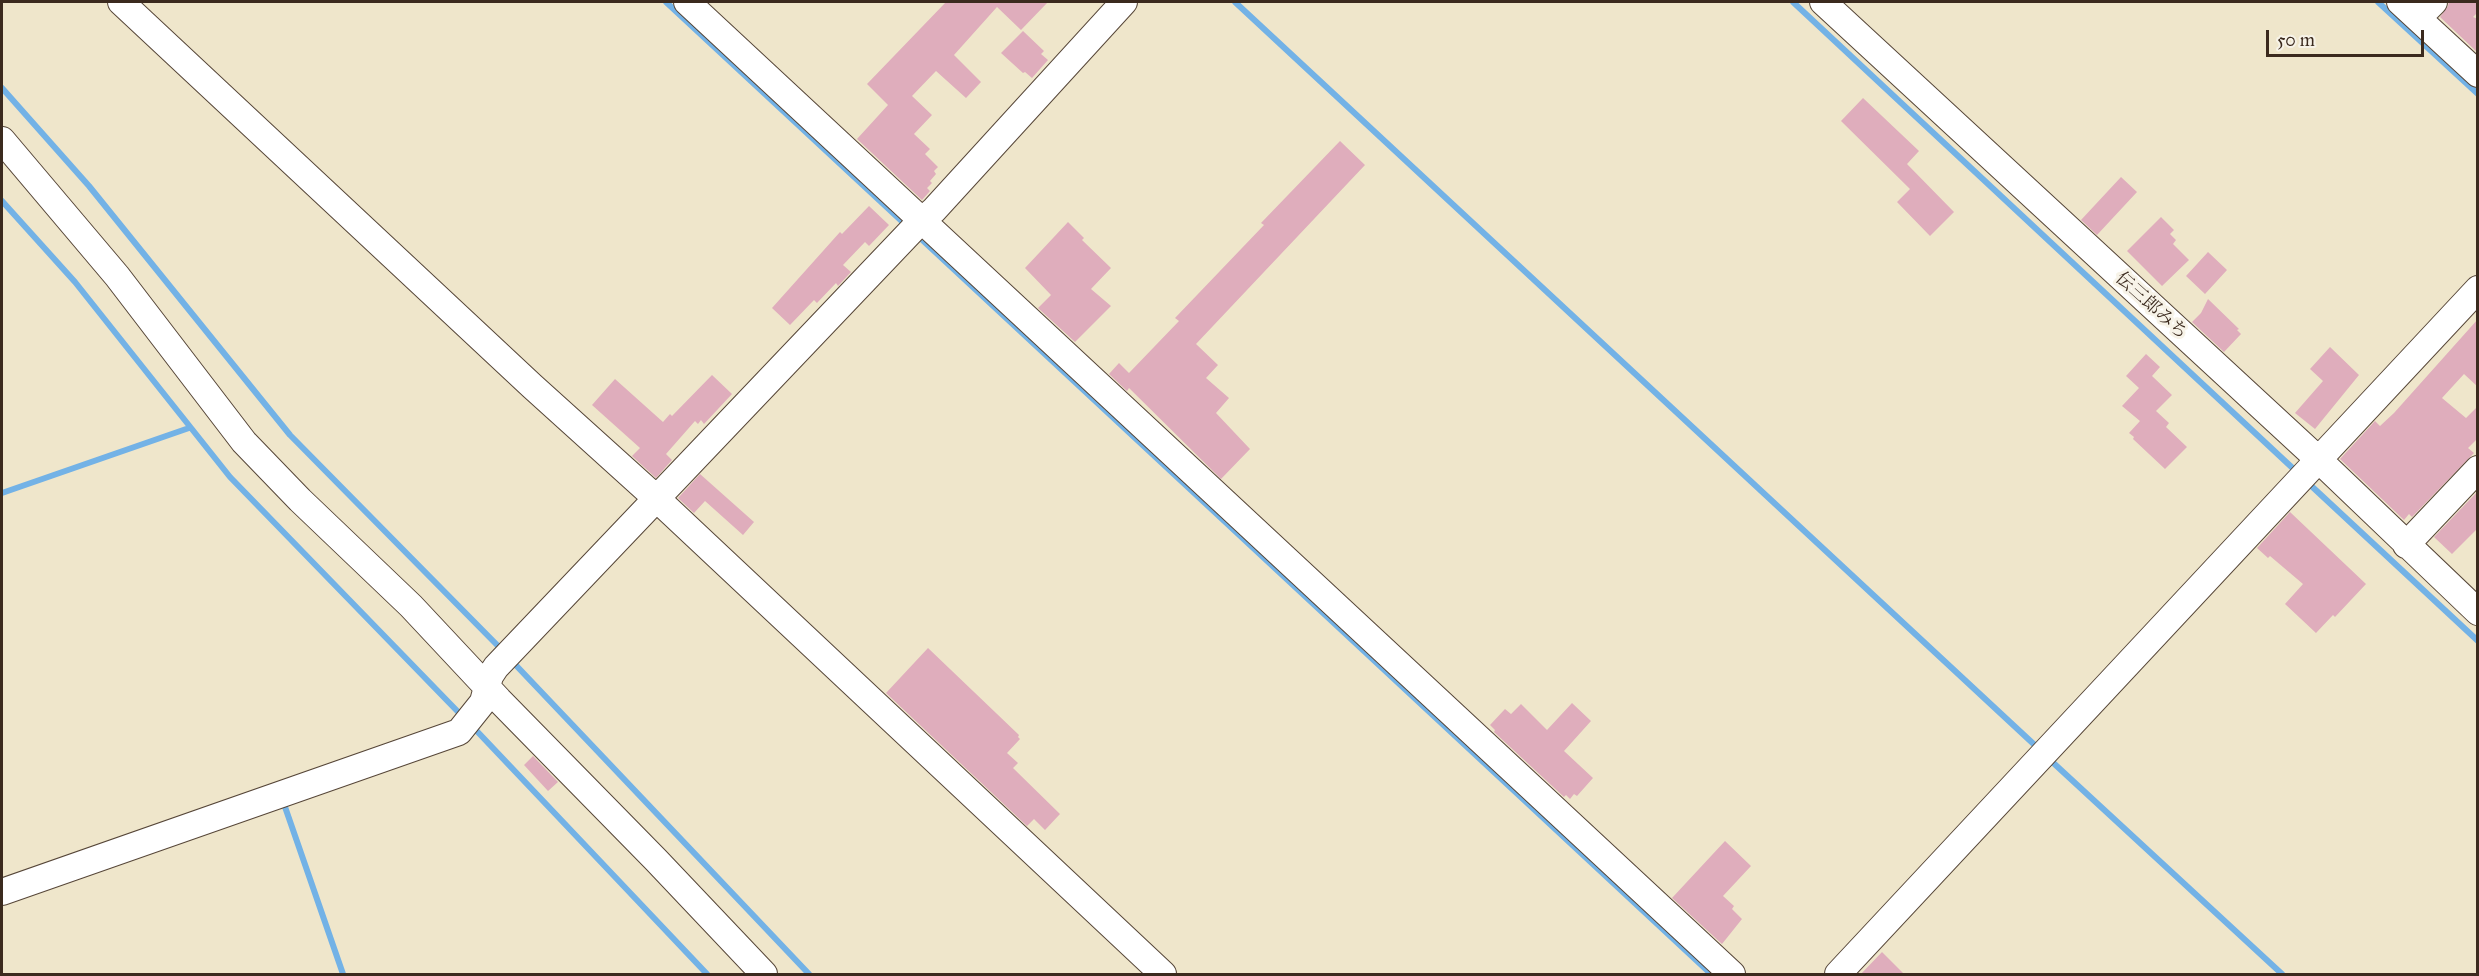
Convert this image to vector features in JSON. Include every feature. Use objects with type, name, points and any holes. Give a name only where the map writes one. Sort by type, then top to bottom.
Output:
[{"type":"street","points":[[121,2],[532,386],[656,498],[1164,975]]},
{"type":"street","points":[[687,2],[915,227],[1732,975]]},
{"type":"street","points":[[2,892],[459,732],[483,702],[490,676],[507,656],[915,227],[934,210],[1124,2]]},
{"type":"street","name":"伝三郎みち","points":[[1823,2],[2308,472],[2406,545],[2478,612]]},
{"type":"street","points":[[2417,7],[2478,74]]},
{"type":"street","points":[[2,140],[132,295],[244,442],[300,500],[411,606],[764,975]]},
{"type":"street","points":[[1838,975],[2478,290]]},
{"type":"street","points":[[2406,545],[2478,469]]},
{"type":"building","points":[[946,2],[1048,2],[1021,30],[997,7],[954,55],[981,82],[966,98],[936,71],[912,96],[932,115],[914,134],[930,149],[925,154],[938,167],[930,181],[932,183],[927,188],[930,191],[922,200],[857,139],[888,105],[867,84]]},
{"type":"building","points":[[2449,2],[2478,2],[2478,12],[2473,17],[2478,19],[2478,53],[2440,17]]},
{"type":"building","points":[[1023,31],[1044,51],[1041,54],[1048,60],[1032,78],[1001,53]]},
{"type":"building","points":[[1863,98],[1919,151],[1907,164],[1954,212],[1930,236],[1897,202],[1910,189],[1841,121]]},
{"type":"building","points":[[1340,141],[1365,165],[1196,344],[1218,365],[1206,378],[1229,398],[1216,413],[1250,449],[1221,479],[1129,388],[1127,391],[1109,374],[1119,363],[1129,373],[1179,321],[1175,318],[1264,225],[1261,223]]},
{"type":"building","points":[[2121,177],[2137,192],[2097,235],[2081,220]]},
{"type":"building","points":[[869,206],[889,225],[869,246],[865,242],[843,265],[851,272],[838,286],[836,283],[817,303],[814,300],[790,325],[772,308],[840,232],[842,234]]},
{"type":"building","points":[[2161,217],[2174,230],[2170,234],[2176,240],[2173,244],[2189,260],[2162,286],[2127,251]]},
{"type":"building","points":[[1068,222],[1084,238],[1082,240],[1111,268],[1091,289],[1111,306],[1075,342],[1038,308],[1051,295],[1025,268]]},
{"type":"building","points":[[2208,252],[2227,270],[2205,294],[2186,276]]},
{"type":"building","points":[[2208,299],[2239,329],[2237,330],[2241,334],[2224,352],[2192,322],[2201,313]]},
{"type":"building","points":[[2478,319],[2478,387],[2464,374],[2442,398],[2466,418],[2478,406],[2478,438],[2468,448],[2474,453],[2412,517],[2409,514],[2404,520],[2340,459],[2375,421],[2380,426],[2394,413]]},
{"type":"building","points":[[2330,347],[2359,375],[2315,429],[2295,413],[2323,381],[2310,369]]},
{"type":"building","points":[[2146,354],[2160,367],[2152,376],[2172,395],[2156,411],[2169,423],[2166,427],[2187,447],[2165,469],[2133,439],[2134,437],[2129,433],[2140,421],[2122,406],[2139,388],[2126,376]]},
{"type":"building","points":[[712,375],[732,394],[704,424],[701,420],[698,424],[695,421],[666,454],[672,460],[656,478],[632,456],[640,448],[592,405],[615,379],[663,422],[670,414],[672,416]]},
{"type":"building","points":[[700,474],[754,522],[743,535],[705,501],[694,513],[678,498]]},
{"type":"building","points":[[2478,491],[2478,528],[2452,554],[2434,537]]},
{"type":"building","points":[[2290,512],[2366,584],[2335,617],[2333,615],[2316,633],[2285,604],[2303,584],[2257,548]]},
{"type":"building","points":[[928,648],[1019,735],[1020,739],[1007,753],[1018,763],[1013,768],[1060,814],[1045,830],[1034,819],[1027,826],[886,693]]},
{"type":"building","points":[[1572,703],[1591,721],[1564,751],[1593,778],[1577,796],[1574,794],[1570,799],[1566,795],[1564,797],[1494,732],[1495,730],[1490,725],[1505,709],[1511,714],[1521,704],[1547,730]]},
{"type":"building","points":[[533,756],[558,782],[548,791],[524,765]]},
{"type":"building","points":[[1725,841],[1751,866],[1723,896],[1734,906],[1732,909],[1742,919],[1722,944],[1672,898]]},
{"type":"building","points":[[1882,952],[1905,975],[1860,975]]},
{"type":"waterway","points":[[666,2],[907,226]]},
{"type":"waterway","points":[[1235,2],[2039,749]]},
{"type":"waterway","points":[[1793,2],[2299,474]]},
{"type":"waterway","points":[[2378,2],[2478,94]]},
{"type":"waterway","points":[[2,88],[89,186],[290,435],[503,651]]},
{"type":"waterway","points":[[2,201],[75,282],[230,477],[463,717]]},
{"type":"waterway","points":[[917,235],[1711,974]]},
{"type":"waterway","points":[[2,493],[189,428]]},
{"type":"waterway","points":[[2306,481],[2478,641]]},
{"type":"waterway","points":[[510,659],[809,974]]},
{"type":"waterway","points":[[473,727],[707,974]]},
{"type":"waterway","points":[[2048,758],[2282,974]]},
{"type":"waterway","points":[[284,804],[343,974]]}]
